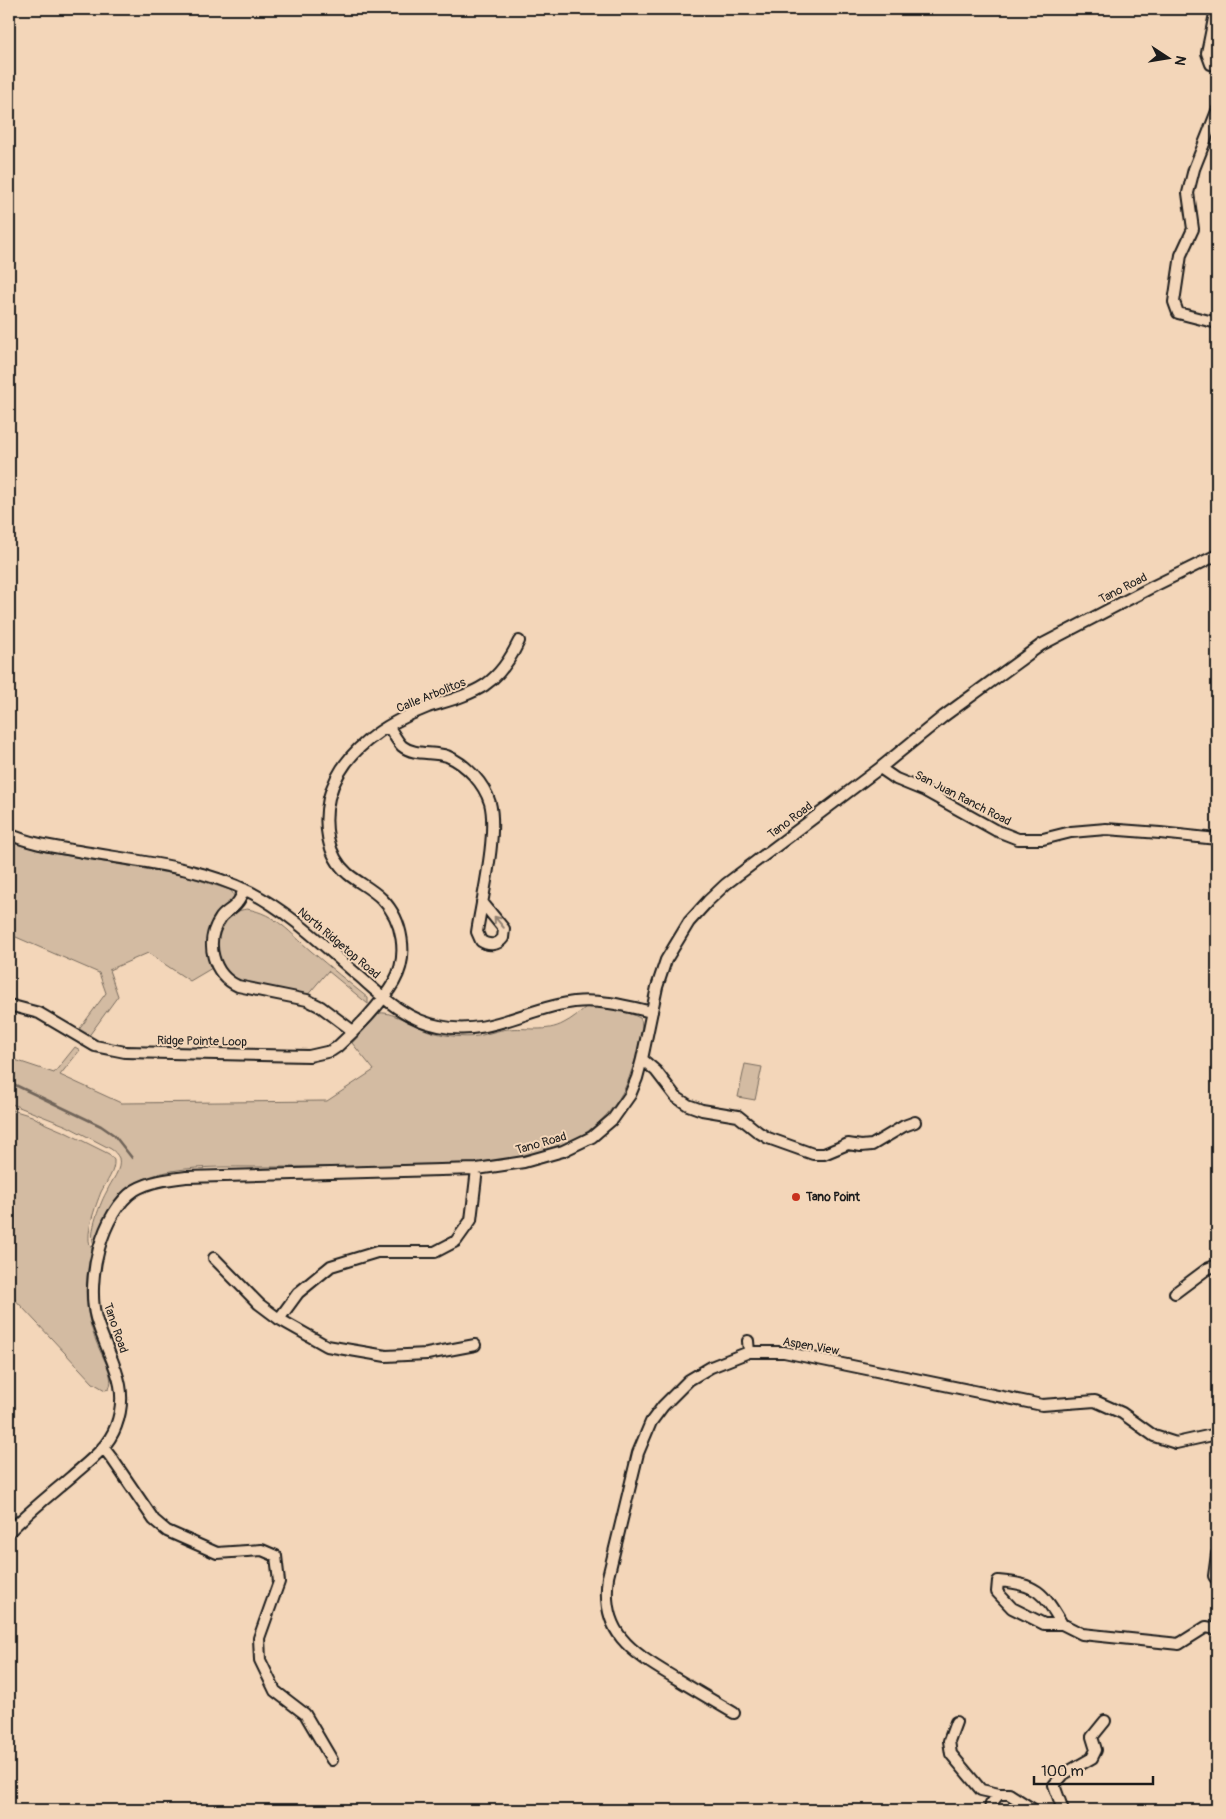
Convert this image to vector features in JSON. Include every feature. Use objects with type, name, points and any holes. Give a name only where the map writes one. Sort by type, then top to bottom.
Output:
[{"type":"street","points":[[1216,9],[1207,53],[1211,64],[1217,66]]},
{"type":"street","points":[[1217,111],[1194,169],[1188,193],[1193,229],[1182,255],[1174,302],[1178,313],[1217,323]]},
{"type":"street","name":"Tano Road","points":[[9,1532],[103,1447],[116,1426],[122,1394],[117,1370],[96,1319],[93,1301],[94,1280],[99,1249],[110,1220],[119,1204],[133,1191],[157,1181],[186,1177],[477,1169],[524,1162],[558,1153],[592,1137],[613,1119],[625,1102],[637,1078],[661,972],[666,960],[682,932],[708,901],[726,884],[880,768],[944,716],[1041,645],[1217,555]]},
{"type":"street","name":"Calle Arbolitos","points":[[383,998],[394,982],[402,958],[402,940],[398,921],[381,898],[349,875],[341,866],[330,845],[326,822],[333,786],[345,763],[362,745],[410,715],[466,694],[484,685],[504,666],[520,641]]},
{"type":"street","points":[[389,727],[398,741],[407,748],[417,752],[442,755],[463,766],[476,778],[486,794],[491,811],[492,826],[482,902]]},
{"type":"street","name":"San Juan Ranch Road","points":[[880,768],[896,779],[923,790],[995,830],[1018,839],[1043,839],[1071,832],[1106,829],[1217,840]]},
{"type":"street","name":"North Ridgetop Road","points":[[9,834],[44,845],[196,872],[244,889],[286,915],[394,1007],[415,1019],[435,1026],[459,1029],[493,1026],[574,1002],[602,1002],[652,1012]]},
{"type":"street","points":[[244,889],[237,904],[220,918],[212,937],[216,967],[232,983],[238,986],[307,1000],[321,1007],[353,1031]]},
{"type":"street","name":"Ridge Pointe Loop","points":[[9,1005],[39,1013],[95,1046],[125,1052],[308,1056],[331,1051],[353,1031],[383,998]]},
{"type":"street","points":[[642,1059],[656,1071],[676,1097],[688,1105],[702,1110],[738,1116],[768,1138],[813,1154],[824,1154],[848,1144],[872,1145],[904,1126],[915,1122]]},
{"type":"street","points":[[279,1320],[298,1293],[331,1266],[377,1252],[435,1252],[456,1241],[471,1220],[477,1169]]},
{"type":"street","points":[[214,1258],[259,1304],[279,1320],[327,1346],[386,1356],[427,1354],[475,1345]]},
{"type":"street","points":[[1176,1292],[1207,1269],[1217,1265]]},
{"type":"street","points":[[748,1341],[750,1352]]},
{"type":"street","name":"Aspen View","points":[[734,1714],[633,1651],[618,1633],[608,1608],[607,1587],[643,1439],[651,1422],[672,1396],[689,1380],[710,1368],[750,1352],[784,1352],[1042,1405],[1095,1401],[1122,1413],[1154,1436],[1176,1443],[1217,1434]]},
{"type":"street","points":[[103,1447],[114,1460],[154,1520],[167,1531],[217,1553],[262,1550],[276,1556],[279,1582],[259,1638],[260,1660],[275,1690],[305,1714],[332,1760]]},
{"type":"street","points":[[1217,1554],[1214,1576],[1217,1580]]},
{"type":"street","points":[[1062,1624],[1048,1599],[1034,1589],[1016,1583],[998,1581],[997,1592],[1012,1608],[1044,1624],[1062,1624],[1082,1634],[1179,1644],[1206,1627],[1217,1629]]},
{"type":"street","points":[[1063,1810],[1054,1784],[1064,1774],[1092,1758],[1096,1750],[1092,1737],[1105,1721]]},
{"type":"street","points":[[956,1722],[950,1741],[951,1754],[981,1790],[998,1794],[1009,1794],[1034,1810]]},
{"type":"street","points":[[990,1810],[991,1804],[998,1794]]},
{"type":"shaded area","points":[[9,842],[46,852],[186,876],[230,890],[234,898],[233,901],[218,915],[208,934],[207,948],[212,968],[190,981],[148,953],[109,970],[118,996],[88,1037],[78,1031],[106,993],[99,973],[9,934]]},
{"type":"shaded area","points":[[247,909],[266,915],[282,925],[368,998],[368,1004],[328,971],[306,997],[240,982],[222,964],[218,953],[217,941],[219,930],[225,920],[234,913]]},
{"type":"shaded area","points":[[590,1006],[615,1009],[640,1018],[642,1028],[635,1060],[627,1083],[616,1103],[602,1120],[574,1140],[554,1149],[508,1160],[458,1165],[221,1167],[172,1171],[142,1180],[122,1192],[107,1212],[94,1244],[93,1233],[96,1218],[104,1196],[118,1171],[119,1158],[111,1149],[67,1126],[9,1103],[9,1058],[54,1073],[75,1047],[80,1050],[60,1075],[121,1103],[327,1101],[374,1070],[352,1043],[380,1013],[398,1017],[432,1032],[449,1036],[467,1037],[508,1029],[550,1028],[567,1021]]},
{"type":"shaded area","points":[[745,1064],[762,1067],[755,1100],[738,1097]]},
{"type":"shaded area","points":[[9,1109],[32,1116],[67,1133],[109,1154],[114,1160],[112,1173],[101,1192],[91,1221],[89,1237],[92,1249],[86,1286],[86,1298],[93,1334],[111,1379],[109,1389],[105,1390],[93,1383],[9,1293]]},
{"type":"waterway","points":[[9,1082],[101,1126],[114,1135],[132,1158]]},
{"type":"place","name":"Tano Point","points":[[796,1197]]}]
